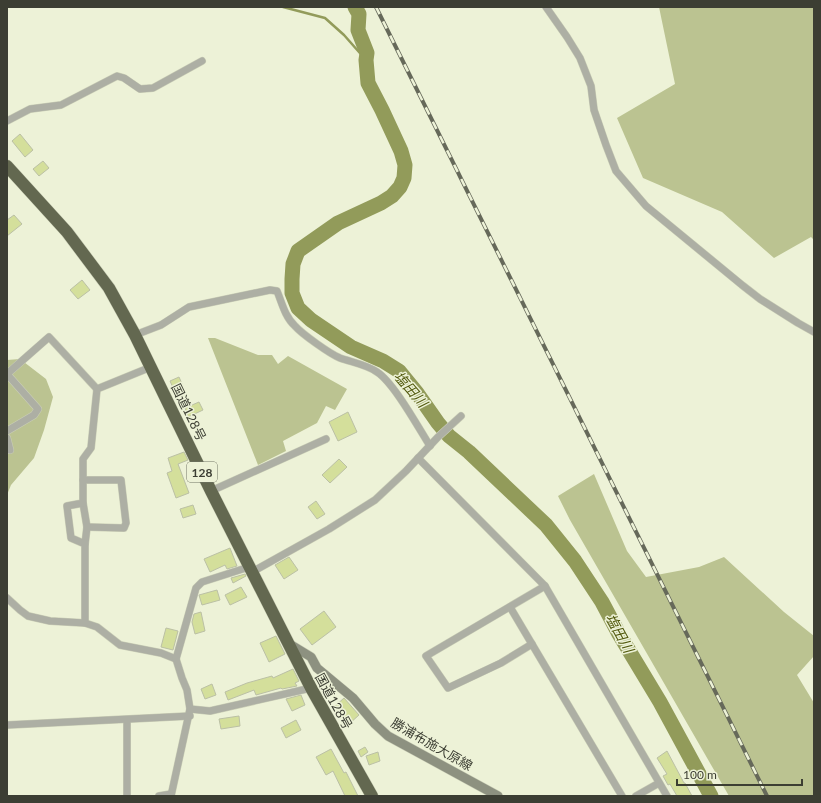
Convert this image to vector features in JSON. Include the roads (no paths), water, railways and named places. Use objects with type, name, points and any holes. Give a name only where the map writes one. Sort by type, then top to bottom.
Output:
[{"type":"highway","name":"国道128号","points":[[7,166],[67,232],[109,288],[152,367],[211,492],[310,688],[372,796]]},
{"type":"main road","name":"勝浦布施大原線","points":[[288,643],[311,657],[317,668],[353,698],[375,724],[388,736],[498,796]]},
{"type":"street","points":[[546,7],[580,58],[591,86],[594,110],[616,171],[646,206],[760,299],[814,332]]},
{"type":"street","points":[[7,121],[30,108],[60,105],[117,76],[124,78],[137,88],[144,90],[149,89],[202,61]]},
{"type":"street","points":[[135,335],[161,325],[189,307],[270,290],[278,291],[285,312],[294,326],[337,357],[376,371],[384,377],[430,446]]},
{"type":"street","points":[[7,431],[34,415],[38,409],[7,374],[49,338],[97,389],[91,448],[84,459],[83,503],[87,527],[85,544],[85,623]]},
{"type":"street","points":[[97,389],[152,367]]},
{"type":"street","points":[[159,796],[171,795],[190,713],[187,690],[176,660],[196,588],[202,582],[250,569],[329,529],[375,500],[406,472],[438,437],[461,416]]},
{"type":"street","points":[[7,438],[10,450]]},
{"type":"street","points":[[211,492],[326,439]]},
{"type":"street","points":[[418,458],[544,586],[666,796]]},
{"type":"street","points":[[83,480],[121,480],[126,523],[124,528],[87,527]]},
{"type":"street","points":[[83,503],[67,506],[71,538],[85,544]]},
{"type":"street","points":[[532,644],[501,663],[448,688],[426,656],[544,586]]},
{"type":"street","points":[[7,598],[28,616],[50,621],[85,623],[97,627],[120,645],[162,653],[176,660]]},
{"type":"street","points":[[510,607],[622,796]]},
{"type":"street","points":[[7,726],[127,720],[210,711],[310,688]]},
{"type":"street","points":[[127,720],[127,796]]},
{"type":"street","points":[[636,796],[659,783]]},
{"type":"waterway","name":"塩田川","points":[[283,7],[325,18],[344,35],[366,60]]},
{"type":"waterway","name":"塩田川","points":[[355,7],[359,14],[358,30],[367,53],[366,60],[368,83],[401,151],[405,165],[404,178],[400,187],[392,196],[381,203],[338,223],[298,251],[293,264],[292,279],[292,293],[298,308],[311,320],[351,347],[383,361],[399,371],[449,436],[469,452],[546,525],[575,561],[602,602],[619,634],[660,702],[711,796]]},
{"type":"railway","points":[[376,7],[767,796]]}]
